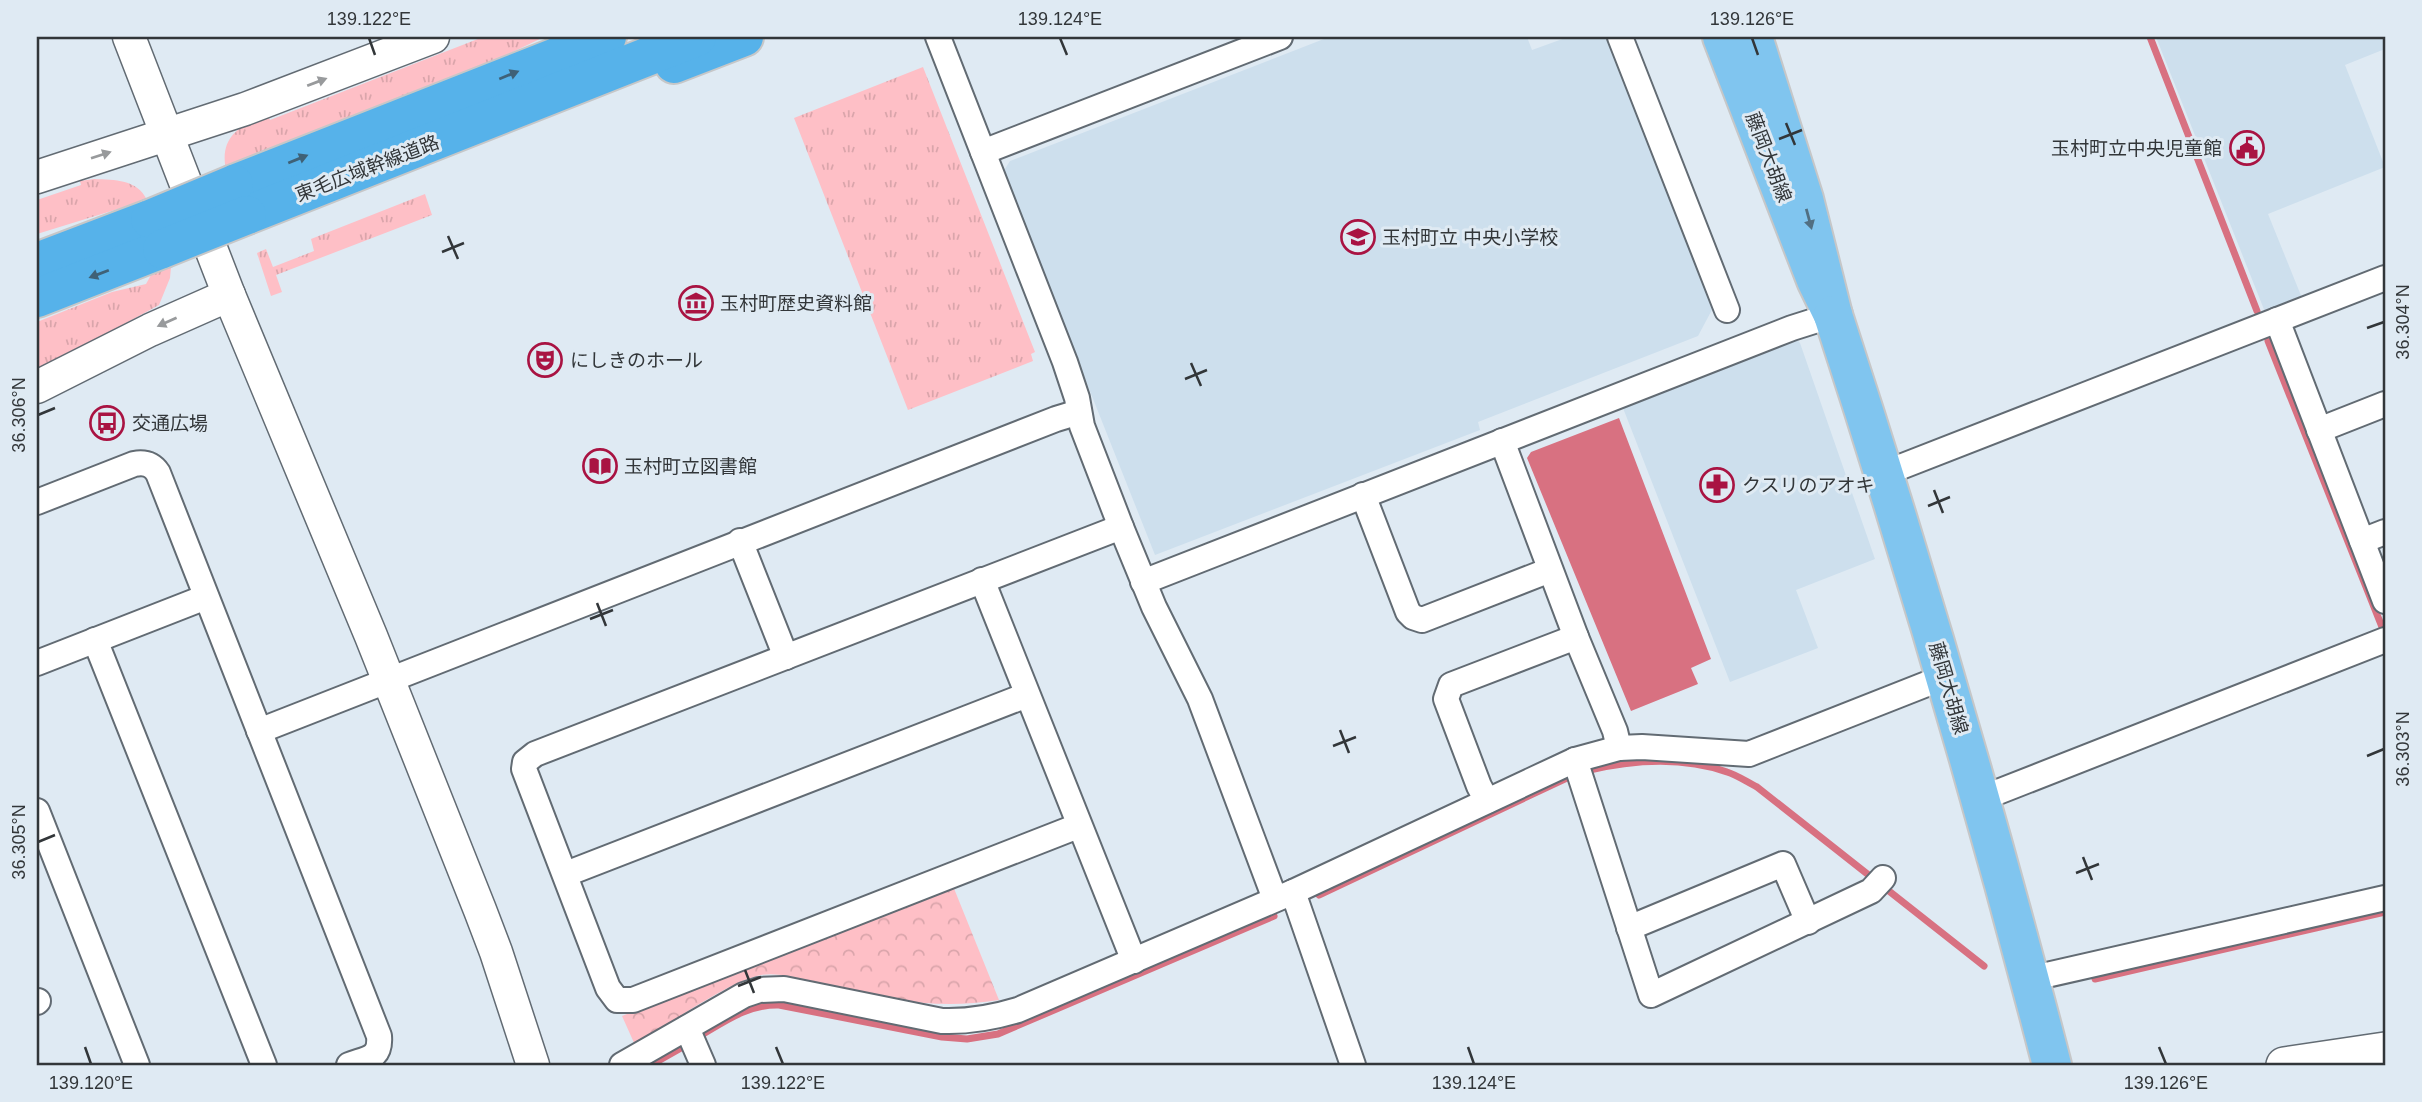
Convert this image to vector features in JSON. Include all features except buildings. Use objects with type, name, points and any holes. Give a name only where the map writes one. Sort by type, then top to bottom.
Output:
[{"type":"highway","name":"東毛広域幹線道路","points":[[37,298],[156,234],[577,58],[607,37]]},
{"type":"highway","name":"東毛広域幹線道路","points":[[577,58],[696,37]]},
{"type":"highway","points":[[577,58],[624,79],[663,68],[744,37]]},
{"type":"highway","name":"東毛広域幹線道路","points":[[37,262],[156,234]]},
{"type":"main road","name":"藤岡大胡線","points":[[1722,37],[1816,280],[1833,315]]},
{"type":"main road","points":[[1739,37],[1767,149]]},
{"type":"main road","name":"藤岡大胡線","points":[[1753,37],[1804,199],[1833,315],[1947,676],[2052,1065]]},
{"type":"main road","points":[[2284,1065],[2385,1050]]},
{"type":"street","points":[[129,37],[229,295],[388,680],[496,952],[533,1065]]},
{"type":"street","points":[[37,177],[245,110],[433,37]]},
{"type":"street","points":[[938,37],[1065,362],[1086,438],[1143,582],[1200,699],[1353,1065]]},
{"type":"street","points":[[983,152],[1280,37]]},
{"type":"street","points":[[1620,37],[1727,310]]},
{"type":"street","points":[[1885,473],[2385,278]]},
{"type":"street","points":[[37,387],[150,330],[229,295]]},
{"type":"street","points":[[1143,582],[1793,328],[1833,315]]},
{"type":"street","points":[[2277,320],[2385,601]]},
{"type":"street","points":[[2319,430],[2385,404]]},
{"type":"street","points":[[259,731],[740,541],[1079,412]]},
{"type":"street","points":[[1503,441],[1550,570],[1615,731],[1619,748]]},
{"type":"street","points":[[37,502],[134,464],[148,463],[158,473],[379,1036],[380,1048],[375,1055],[349,1065]]},
{"type":"street","points":[[1363,495],[1408,612],[1417,620],[1550,570]]},
{"type":"street","points":[[1078,826],[625,1002],[618,1000],[608,988],[566,874],[525,777],[525,762],[529,758],[1121,527]]},
{"type":"street","points":[[2362,541],[2385,532]]},
{"type":"street","points":[[740,541],[786,657]]},
{"type":"street","points":[[982,580],[1134,961]]},
{"type":"street","points":[[37,663],[206,597]]},
{"type":"street","points":[[1487,801],[1446,699],[1451,685],[1576,637]]},
{"type":"street","points":[[95,640],[264,1065]]},
{"type":"street","points":[[1980,799],[2385,640]]},
{"type":"street","points":[[622,1065],[744,995],[772,988],[942,1021],[990,1019],[1018,1010],[1284,895],[1575,760],[1619,748],[1679,748],[1749,754],[1947,676]]},
{"type":"street","points":[[566,874],[1027,695]]},
{"type":"street","points":[[1575,760],[1651,995],[1808,922],[1877,885]]},
{"type":"street","points":[[37,811],[137,1065]]},
{"type":"street","points":[[1629,928],[1783,864],[1808,922]]},
{"type":"street","points":[[2029,979],[2385,898]]},
{"type":"street","points":[[687,1028],[703,1065]]},
{"type":"shaded area","name":"玉村町立 中央小学校","points":[[1329,37],[1527,37],[1532,50],[1568,37],[1610,37],[1714,306],[1698,336],[1478,422],[1480,430],[1155,555],[1003,172],[1010,161]]},
{"type":"shaded area","points":[[2156,37],[2385,37],[2385,49],[2345,65],[2385,167],[2268,214],[2302,298],[2265,312]]},
{"type":"shaded area","points":[[1797,340],[1875,559],[1796,590],[1818,648],[1730,682],[1623,408]]},
{"type":"shaded area","points":[[1619,418],[1711,659],[1691,668],[1698,684],[1631,711],[1527,458],[1531,452]]},
{"type":"green space","points":[[483,37],[544,37],[475,70],[226,170],[226,149],[229,141],[249,123],[268,116],[270,120]]},
{"type":"green space","points":[[923,67],[1035,352],[1031,354],[1033,361],[908,410],[794,118]]},
{"type":"green space","points":[[94,179],[131,184],[143,193],[147,200],[37,234],[37,200],[81,185],[80,181]]},
{"type":"green space","points":[[425,194],[432,215],[276,275],[282,292],[271,296],[257,253],[266,249],[273,267],[314,251],[311,239]]},
{"type":"green space","points":[[171,267],[170,278],[159,305],[95,340],[91,349],[37,376],[37,322],[112,292],[146,284],[151,275]]},
{"type":"green space","points":[[953,886],[999,1000],[956,1004],[916,1002],[770,974],[731,986],[635,1045],[622,1016]]},
{"type":"waterway","points":[[2150,37],[2257,311]]},
{"type":"waterway","points":[[2268,341],[2382,627]]},
{"type":"waterway","points":[[1585,771],[1656,761],[1710,767],[1735,775],[1757,787],[1984,966]]},
{"type":"waterway","points":[[1319,895],[1569,777]]},
{"type":"waterway","points":[[2095,979],[2385,912]]},
{"type":"waterway","points":[[700,1036],[747,1010],[768,1005],[942,1037],[967,1039],[998,1034],[1274,916]]},
{"type":"waterway","points":[[651,1065],[681,1048]]},
{"type":"place","name":"玉村町立中央児童館","points":[[2247,148]]},
{"type":"place","name":"玉村町立 中央小学校","points":[[1358,237]]},
{"type":"place","name":"玉村町歴史資料館","points":[[696,303]]},
{"type":"place","name":"にしきのホール","points":[[545,360]]},
{"type":"place","name":"交通広場","points":[[107,423]]},
{"type":"place","name":"玉村町立図書館","points":[[600,466]]},
{"type":"place","name":"クスリのアオキ","points":[[1717,485]]}]
